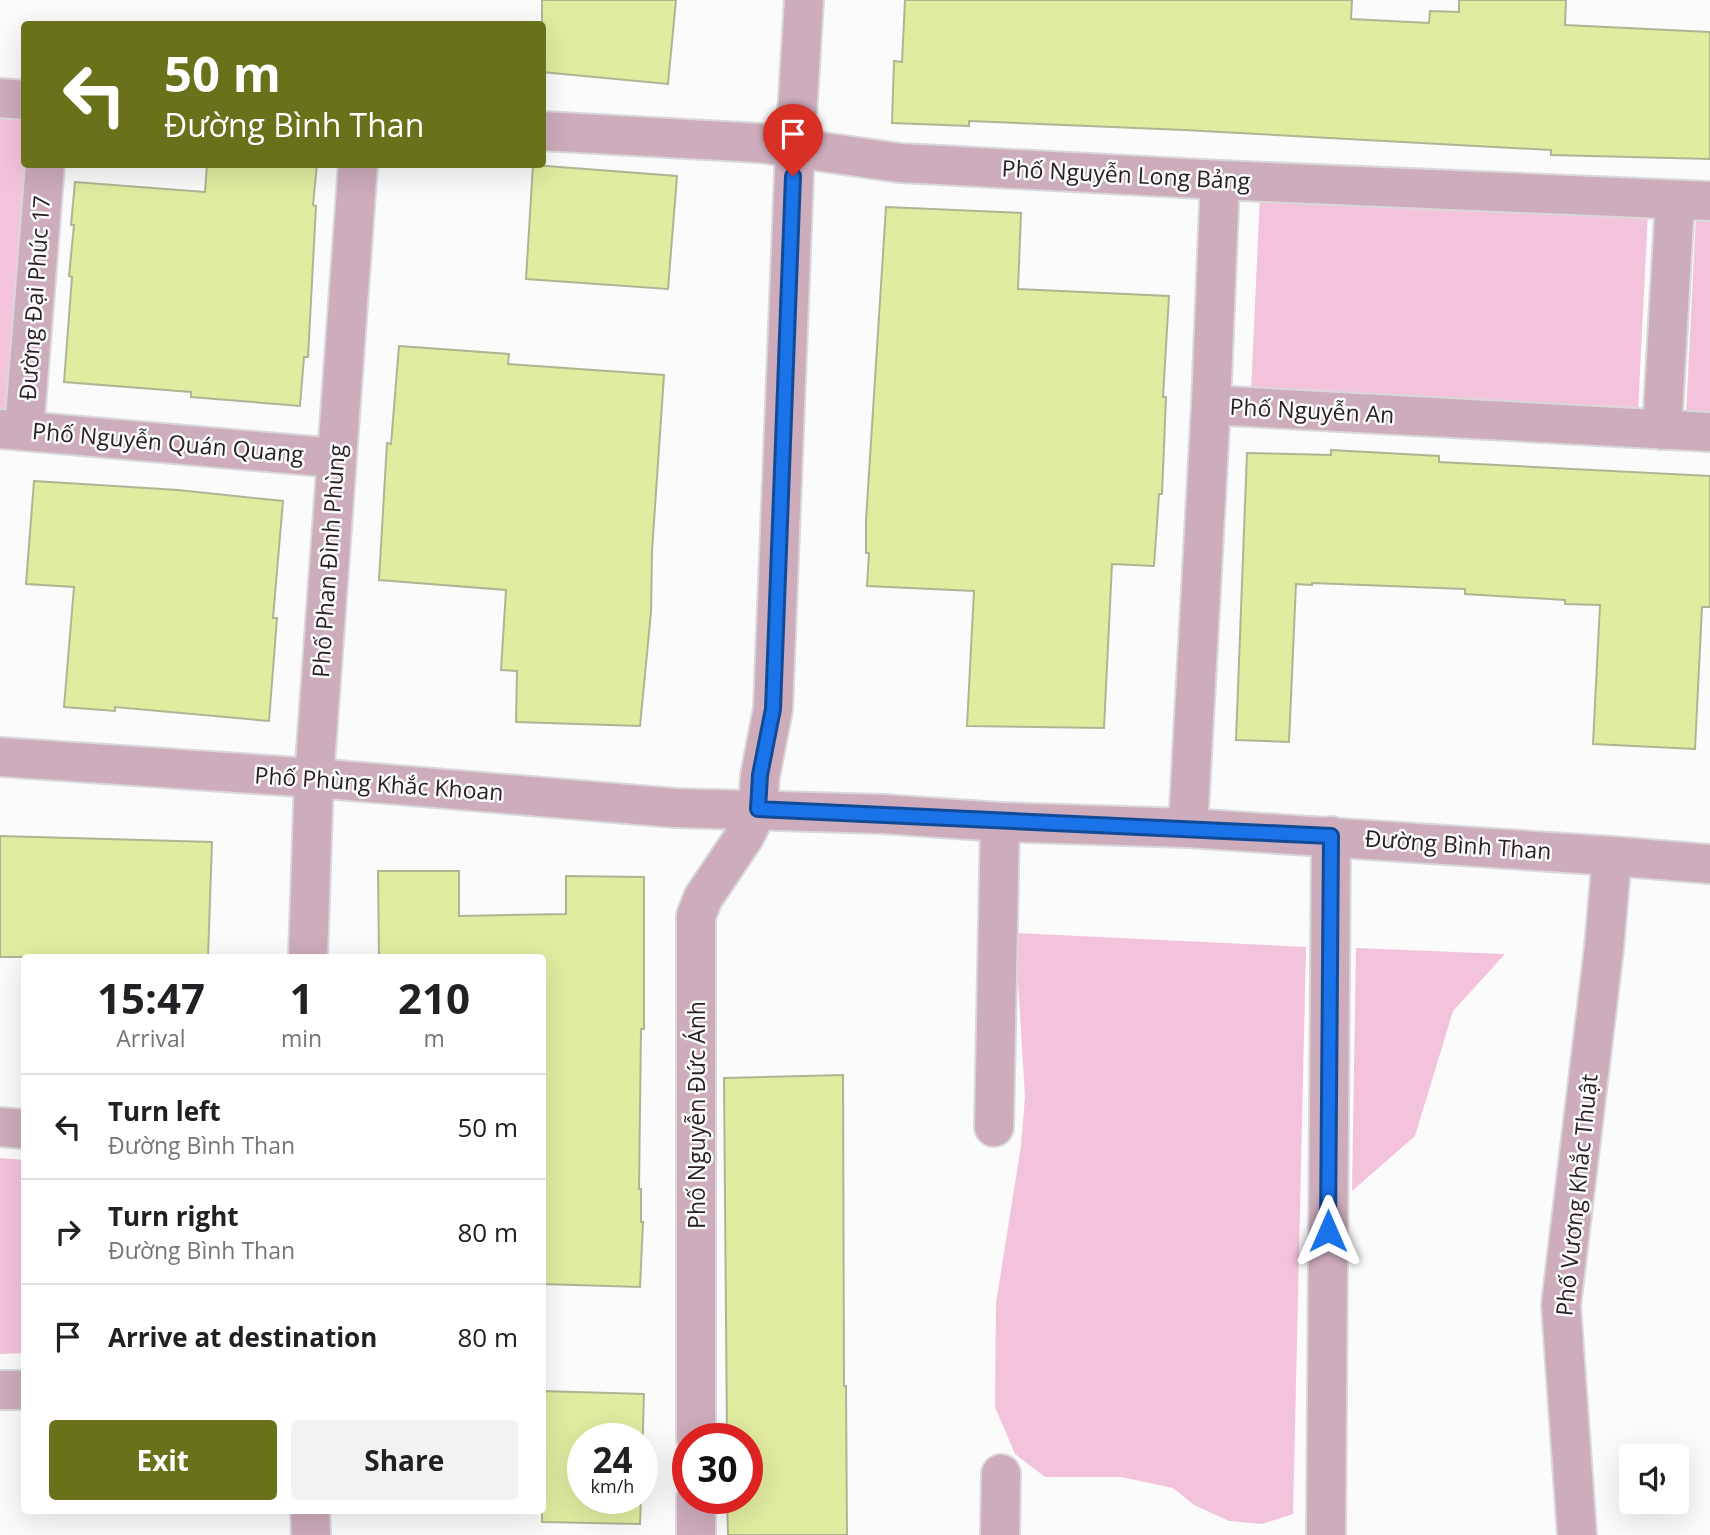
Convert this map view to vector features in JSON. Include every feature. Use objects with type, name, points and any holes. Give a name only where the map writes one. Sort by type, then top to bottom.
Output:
[{"type":"street","points":[[758,809],[760,775],[773,709],[794,149],[804,0]]},
{"type":"street","points":[[0,98],[21,100]]},
{"type":"street","name":"Phố Nguyễn Long Bảng","points":[[546,131],[760,144],[900,163],[1693,200]]},
{"type":"street","name":"Đường Đại Phúc 17","points":[[12,430],[45,168]]},
{"type":"street","name":"Phố Phan Đình Phùng","points":[[308,954],[314,778],[358,168]]},
{"type":"street","points":[[1211,405],[1220,180]]},
{"type":"street","points":[[1662,430],[1693,200]]},
{"type":"street","name":"Phố Nguyễn An","points":[[1188,828],[1211,405],[1710,432]]},
{"type":"street","name":"Phố Nguyễn Quán Quang","points":[[12,430],[336,458]]},
{"type":"street","name":"Phố Phùng Khắc Khoan","points":[[0,757],[314,778],[675,808],[758,809]]},
{"type":"street","name":"Đường Bình Than","points":[[758,809],[1331,836],[1710,864]]},
{"type":"street","name":"Phố Nguyễn Đức Ánh","points":[[696,1423],[696,916],[703,898],[744,837],[758,809]]},
{"type":"street","points":[[994,1127],[1000,822]]},
{"type":"street","points":[[1326,1535],[1331,836]]},
{"type":"street","name":"Phố Vương Khắc Thuật","points":[[1577,1535],[1562,1305],[1612,856]]},
{"type":"street","points":[[0,1127],[21,1129]]},
{"type":"street","points":[[0,1390],[21,1390]]},
{"type":"street","points":[[1000,1535],[1001,1474]]},
{"type":"street","points":[[310,1514],[311,1535]]},
{"type":"street","points":[[696,1514],[696,1535]]},
{"type":"shaded area","points":[[0,98],[21,100],[21,168],[45,168],[24,431],[0,429]]},
{"type":"shaded area","points":[[1260,195],[1648,212],[1638,411],[1251,393]]},
{"type":"shaded area","points":[[1696,215],[1710,215],[1710,415],[1686,414]]},
{"type":"shaded area","points":[[1015,933],[1306,947],[1293,1514],[1262,1524],[1229,1521],[1194,1505],[1173,1488],[1121,1477],[1045,1477],[1015,1454],[995,1407],[996,1303],[1021,1146],[1025,1097]]},
{"type":"shaded area","points":[[1356,948],[1505,954],[1453,1011],[1415,1136],[1352,1191]]},
{"type":"shaded area","points":[[0,1158],[21,1160],[21,1353],[0,1354]]},
{"type":"building","points":[[542,0],[676,0],[668,84],[546,72],[546,21],[542,21]]},
{"type":"building","points":[[905,0],[1352,0],[1351,19],[1429,23],[1430,11],[1459,12],[1459,0],[1566,0],[1565,25],[1710,32],[1710,159],[1551,155],[1551,150],[1184,130],[969,121],[969,126],[892,123],[894,61],[902,62]]},
{"type":"building","points":[[546,166],[677,176],[668,289],[526,279],[533,168]]},
{"type":"building","points":[[207,168],[317,168],[308,357],[304,357],[300,406],[191,397],[191,392],[64,382],[72,277],[69,276],[75,182],[205,192]]},
{"type":"building","points":[[886,207],[1021,213],[1018,289],[1169,296],[1163,397],[1166,397],[1162,494],[1159,494],[1154,566],[1112,564],[1104,728],[967,726],[974,591],[867,586],[869,553],[866,553],[866,520]]},
{"type":"building","points":[[399,346],[509,354],[508,364],[664,375],[652,551],[651,612],[640,726],[516,722],[517,671],[501,670],[506,590],[379,580],[387,443],[391,444]]},
{"type":"building","points":[[1331,450],[1439,456],[1439,462],[1710,476],[1710,607],[1702,607],[1695,749],[1593,744],[1600,605],[1565,604],[1565,600],[1465,594],[1465,589],[1312,583],[1296,584],[1289,742],[1236,740],[1247,453],[1331,455]]},
{"type":"building","points":[[34,481],[178,490],[283,501],[273,618],[277,618],[269,721],[115,707],[115,711],[64,707],[74,587],[26,584]]},
{"type":"building","points":[[0,836],[212,842],[208,954],[21,954],[21,957],[0,957]]},
{"type":"building","points":[[378,871],[459,871],[459,916],[566,914],[566,876],[644,877],[644,1029],[641,1029],[639,1189],[643,1222],[640,1287],[546,1284],[546,954],[379,954]]},
{"type":"building","points":[[843,1075],[847,1535],[728,1535],[727,1514],[763,1514],[763,1423],[727,1423],[724,1078]]},
{"type":"building","points":[[546,1391],[644,1394],[643,1423],[567,1423],[567,1514],[640,1514],[640,1524],[542,1522],[542,1514],[546,1514]]},
{"type":"route","points":[[793,176],[773,709],[760,775],[758,809],[1331,836],[1328,1231]]}]
